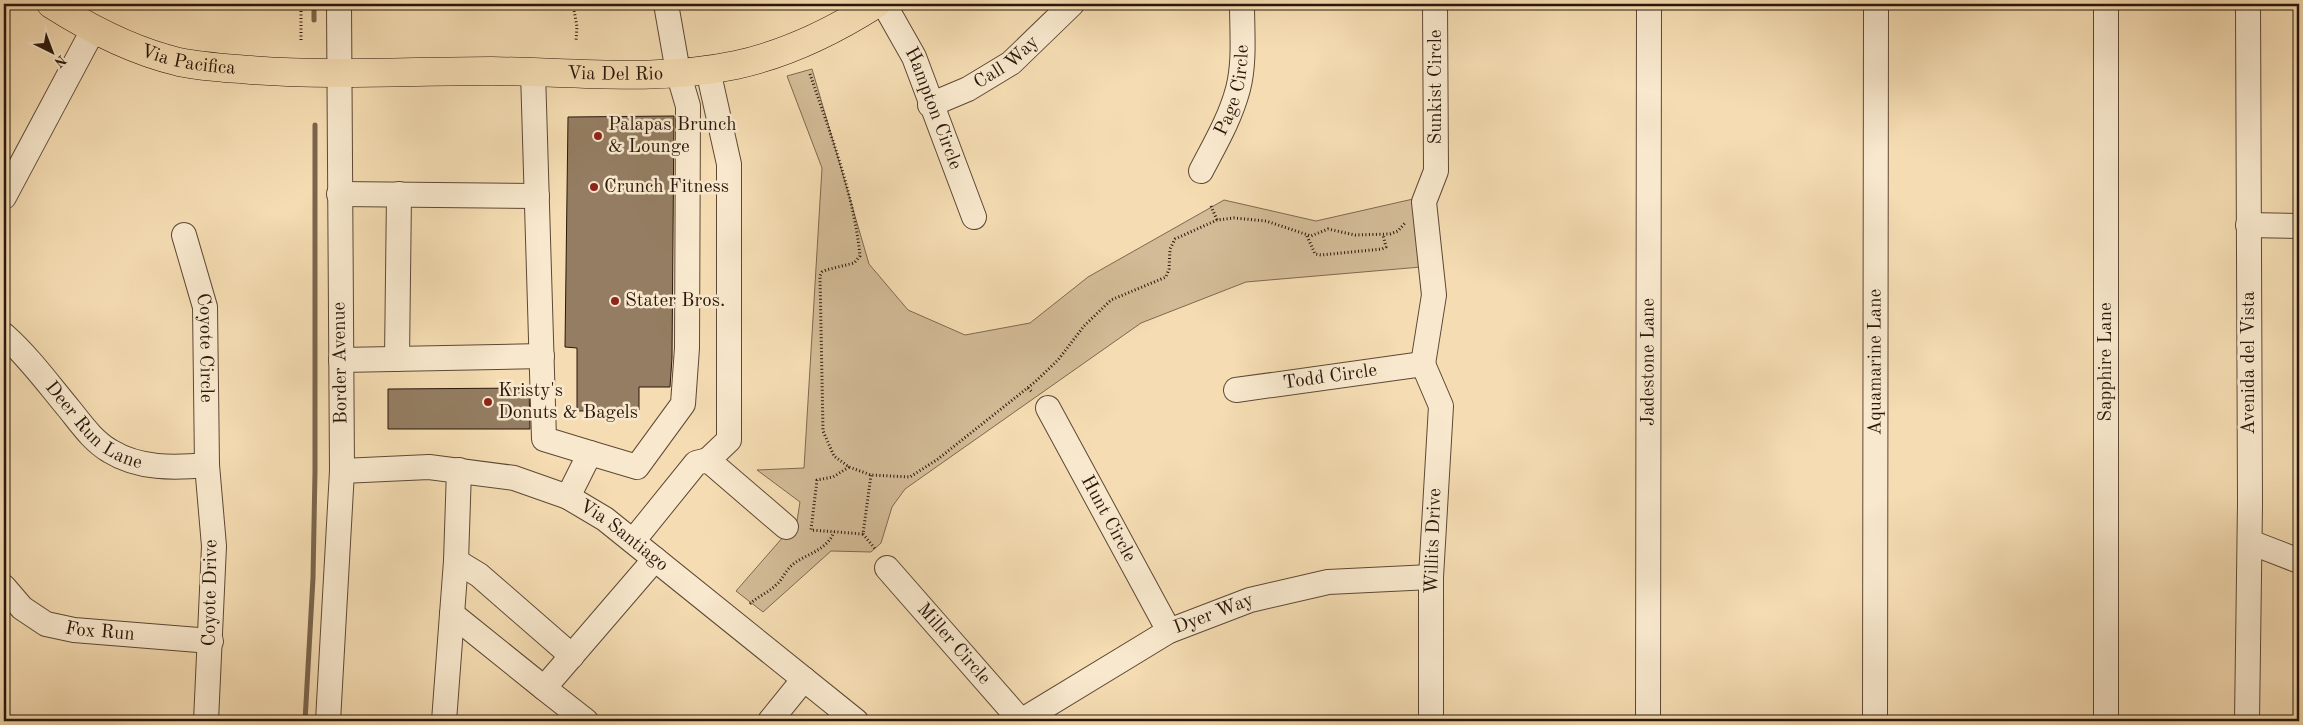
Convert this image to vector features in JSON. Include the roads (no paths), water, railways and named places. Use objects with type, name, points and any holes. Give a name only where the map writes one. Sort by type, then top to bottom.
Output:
[{"type":"main road","name":"Via Pacifica","points":[[51,4],[93,30],[151,54],[181,62],[214,68],[298,74],[338,74]]},
{"type":"main road","name":"Via Del Rio","points":[[338,74],[678,72],[708,70],[769,57],[798,46],[841,26],[876,4]]},
{"type":"street","name":"Border Avenue","points":[[328,721],[342,471],[338,4]]},
{"type":"street","points":[[533,72],[544,439],[637,467],[684,404],[688,300],[688,106],[678,72],[666,4]]},
{"type":"street","name":"Hampton Circle","points":[[884,4],[914,57],[930,105],[974,217]]},
{"type":"street","name":"Call Way","points":[[930,105],[968,89],[1011,63],[1072,4]]},
{"type":"street","name":"Page Circle","points":[[1201,171],[1229,118],[1238,88],[1242,57],[1242,4]]},
{"type":"street","name":"Sunkist Circle","points":[[1423,364],[1434,295],[1424,202],[1436,171],[1435,4]]},
{"type":"street","name":"Jadestone Lane","points":[[1648,721],[1649,4]]},
{"type":"street","name":"Aquamarine Lane","points":[[1875,721],[1876,4]]},
{"type":"street","name":"Sapphire Lane","points":[[2106,4],[2106,721]]},
{"type":"street","name":"Avenida del Vista","points":[[2247,721],[2250,542],[2248,4]]},
{"type":"street","points":[[4,197],[93,30]]},
{"type":"street","points":[[633,541],[696,463],[708,460],[729,440],[728,164],[708,70]]},
{"type":"street","points":[[339,194],[537,196]]},
{"type":"street","points":[[397,359],[399,194]]},
{"type":"street","points":[[2248,225],[2299,226]]},
{"type":"street","name":"Coyote Circle","points":[[184,235],[206,308],[207,465]]},
{"type":"street","name":"Deer Run Lane","points":[[4,335],[20,350],[91,436],[110,452],[141,464],[175,468],[207,465]]},
{"type":"street","points":[[341,360],[542,356]]},
{"type":"street","name":"Todd Circle","points":[[1236,390],[1423,364]]},
{"type":"street","name":"Willits Drive","points":[[1423,364],[1441,406],[1431,578],[1431,721]]},
{"type":"street","name":"Hunt Circle","points":[[1040,400],[1169,631]]},
{"type":"street","points":[[568,497],[590,453]]},
{"type":"street","points":[[708,460],[786,527]]},
{"type":"street","name":"Coyote Drive","points":[[206,721],[214,546],[207,465]]},
{"type":"street","name":"Via Santiago","points":[[342,471],[429,466],[514,478],[568,497],[605,519],[856,721]]},
{"type":"street","points":[[444,721],[456,561],[459,470]]},
{"type":"street","points":[[2250,542],[2299,561]]},
{"type":"street","points":[[544,688],[655,559]]},
{"type":"street","name":"Miller Circle","points":[[881,559],[1021,721]]},
{"type":"street","points":[[456,561],[478,575],[572,656]]},
{"type":"street","name":"Dyer Way","points":[[1021,721],[1169,631],[1250,600],[1328,582],[1431,578]]},
{"type":"street","name":"Fox Run","points":[[4,587],[22,608],[46,624],[74,630],[211,641]]},
{"type":"street","points":[[452,614],[586,721]]},
{"type":"street","points":[[770,721],[804,679]]},
{"type":"waterway","points":[[314,4],[314,20]]},
{"type":"waterway","points":[[305,721],[313,578],[315,472],[315,125]]},
{"type":"place","name":"Palapas Brunch & Lounge","points":[[598,136]]},
{"type":"place","name":"Crunch Fitness","points":[[594,187]]},
{"type":"place","name":"Stater Bros.","points":[[615,301]]},
{"type":"place","name":"Kristy's Donuts & Bagels","points":[[488,402]]}]
